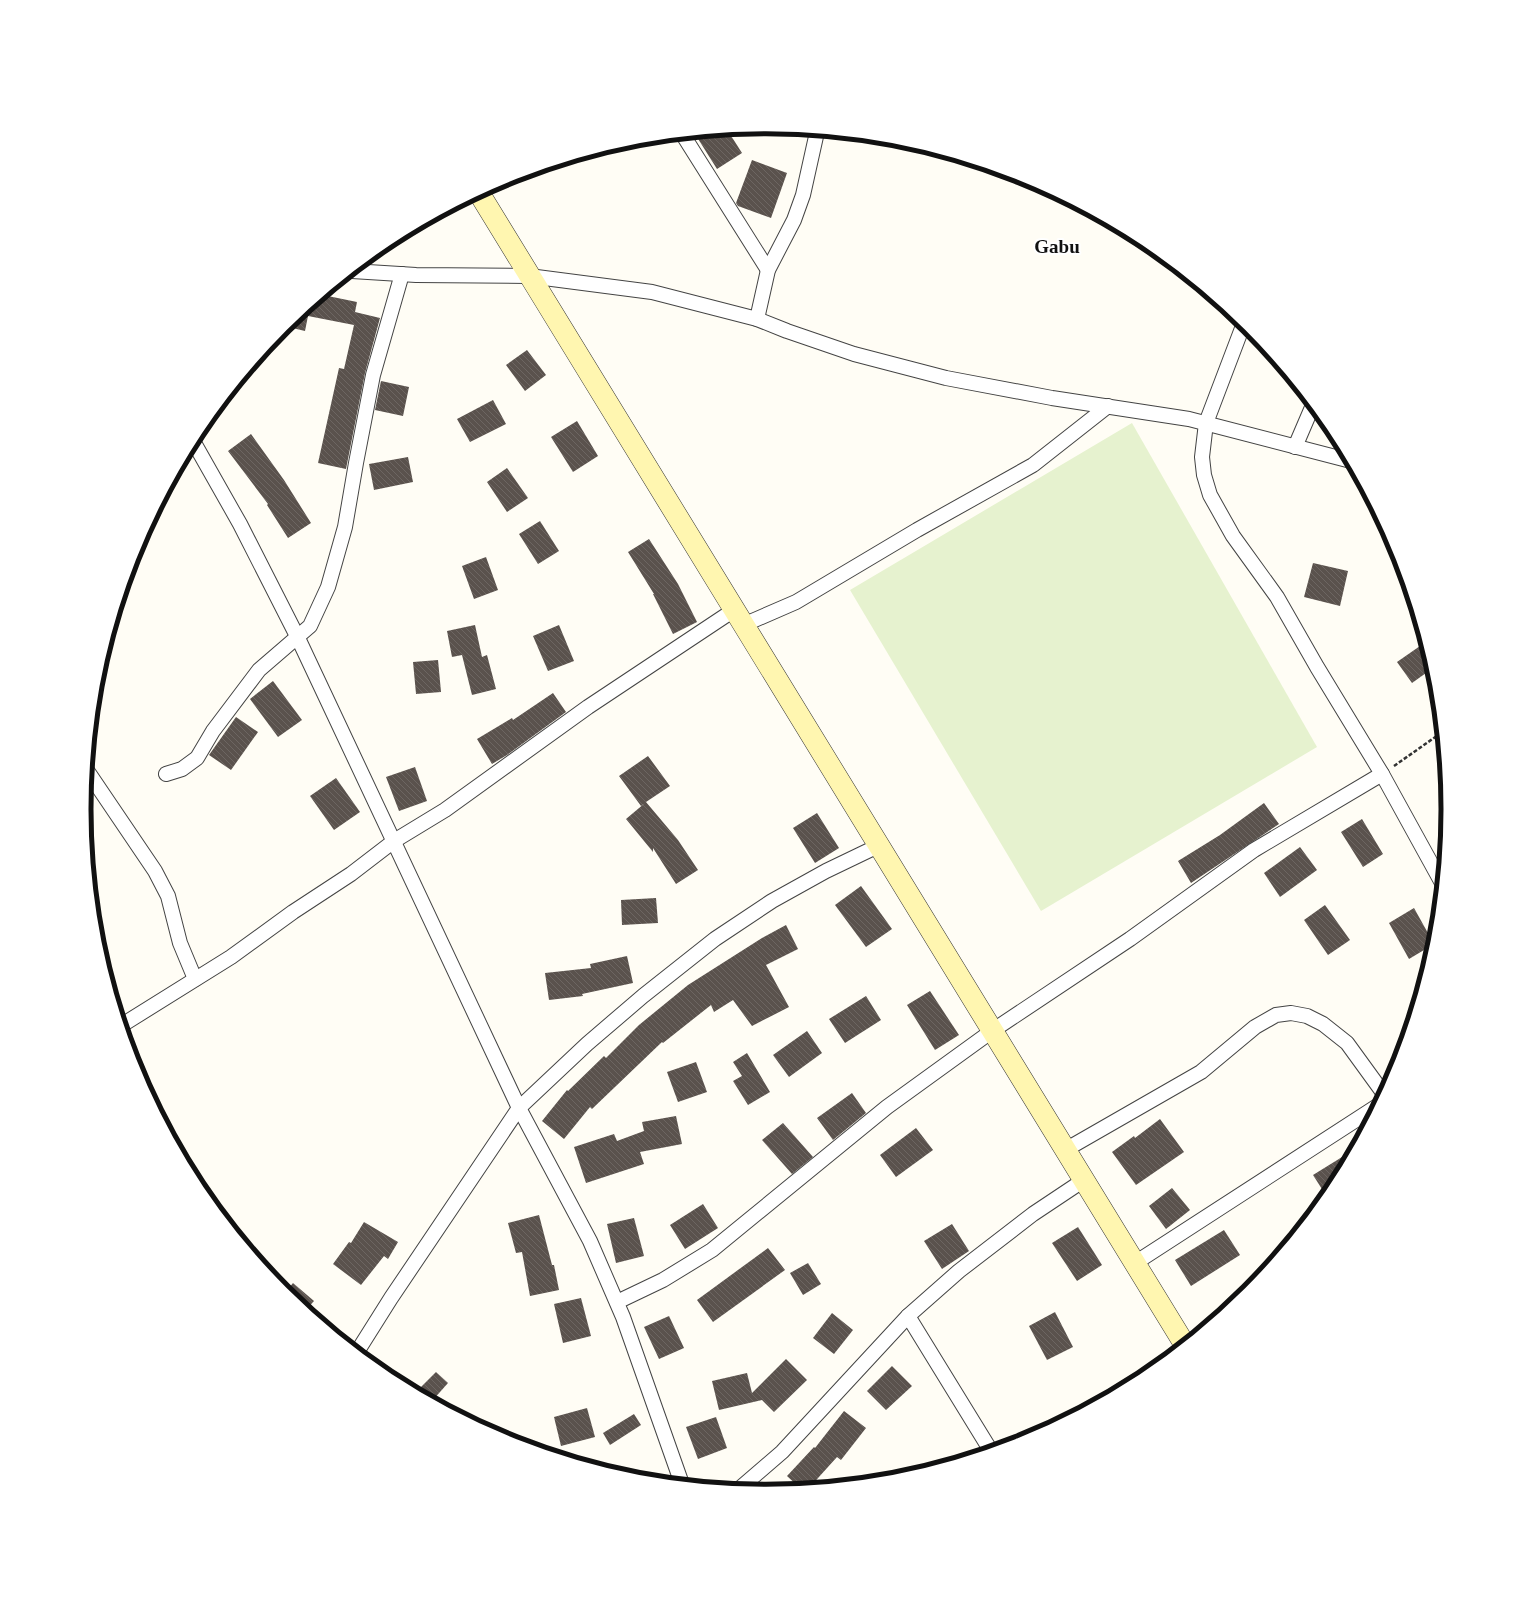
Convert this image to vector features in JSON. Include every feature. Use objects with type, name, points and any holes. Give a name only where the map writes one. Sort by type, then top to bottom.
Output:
[{"type":"main road","points":[[482,197],[1183,1341]]},
{"type":"street","points":[[757,319],[768,270],[794,220],[803,195],[815,135]]},
{"type":"street","points":[[686,139],[768,270]]},
{"type":"street","points":[[359,271],[402,274],[529,276],[652,292],[757,319],[854,354],[938,376],[1052,398],[1189,419],[1344,459]]},
{"type":"street","points":[[166,774],[182,769],[197,758],[213,731],[258,670],[298,638],[310,626],[328,587],[343,534],[373,376],[402,274]]},
{"type":"street","points":[[1241,329],[1206,423],[1202,457],[1204,475],[1210,496],[1233,536],[1277,597],[1317,667],[1382,774],[1438,877]]},
{"type":"street","points":[[126,1023],[231,957],[293,912],[351,874],[394,841],[444,810],[588,707],[738,617],[796,602],[917,530],[1033,465],[1108,406]]},
{"type":"street","points":[[1295,447],[1311,410]]},
{"type":"street","points":[[196,448],[240,524],[298,638],[519,1108],[590,1241],[617,1302],[680,1479]]},
{"type":"street","points":[[617,1302],[663,1280],[712,1250],[887,1108],[992,1031],[1130,939],[1254,850],[1382,774]]},
{"type":"street","points":[[92,778],[155,871],[168,896],[173,921],[180,943],[195,979]]},
{"type":"street","points":[[359,1348],[391,1298],[519,1108],[587,1044],[643,996],[715,939],[772,901],[826,871],[878,846]]},
{"type":"street","points":[[1065,1150],[1201,1072],[1255,1027],[1276,1015],[1291,1013],[1307,1016],[1324,1024],[1347,1043],[1381,1090]]},
{"type":"street","points":[[1135,1264],[1372,1109]]},
{"type":"street","points":[[744,1485],[782,1452],[908,1316],[959,1271],[1033,1214],[1084,1180]]},
{"type":"street","points":[[908,1316],[989,1447]]},
{"type":"path","points":[[1382,774],[1438,735]]},
{"type":"green space","points":[[1132,423],[1317,747],[1041,911],[850,590]]},
{"type":"building","points":[[730,135],[742,153],[717,169],[697,138]]},
{"type":"building","points":[[752,160],[787,173],[771,218],[738,206],[736,203]]},
{"type":"building","points":[[328,296],[357,302],[355,312],[380,318],[365,373],[346,469],[318,463],[339,368],[344,369],[354,325],[308,316],[305,331],[293,328]]},
{"type":"building","points":[[527,350],[546,375],[525,391],[506,365]]},
{"type":"building","points":[[381,381],[409,387],[403,416],[375,410]]},
{"type":"building","points":[[493,400],[506,424],[470,442],[457,419]]},
{"type":"building","points":[[577,421],[598,456],[573,472],[551,437]]},
{"type":"building","points":[[251,434],[284,480],[311,523],[288,538],[267,505],[268,504],[228,451]]},
{"type":"building","points":[[408,457],[413,482],[374,490],[369,464]]},
{"type":"building","points":[[507,468],[528,498],[507,512],[487,482]]},
{"type":"building","points":[[540,521],[559,551],[538,564],[519,534]]},
{"type":"building","points":[[649,539],[678,584],[697,622],[673,634],[654,594],[628,552]]},
{"type":"building","points":[[486,557],[498,590],[474,599],[462,566]]},
{"type":"building","points":[[1313,563],[1348,571],[1340,606],[1304,597]]},
{"type":"building","points":[[475,625],[482,657],[487,655],[496,689],[472,695],[462,655],[452,657],[447,631]]},
{"type":"building","points":[[559,625],[574,661],[548,671],[533,636]]},
{"type":"building","points":[[1420,646],[1422,649],[1428,672],[1412,683],[1397,662]]},
{"type":"building","points":[[438,660],[441,692],[416,694],[413,662]]},
{"type":"building","points":[[273,681],[302,720],[278,737],[250,699]]},
{"type":"building","points":[[553,693],[566,712],[507,755],[492,764],[477,739],[512,718],[513,720]]},
{"type":"building","points":[[236,717],[258,732],[231,770],[209,755]]},
{"type":"building","points":[[648,756],[670,786],[646,802],[678,840],[698,870],[676,884],[653,848],[653,852],[626,819],[645,803],[641,806],[619,776]]},
{"type":"building","points":[[415,767],[427,801],[399,811],[386,777]]},
{"type":"building","points":[[336,778],[360,812],[334,830],[310,796]]},
{"type":"building","points":[[1264,803],[1279,824],[1191,883],[1178,861],[1220,835]]},
{"type":"building","points":[[817,813],[839,848],[815,863],[793,828]]},
{"type":"building","points":[[1362,819],[1383,854],[1363,867],[1341,832]]},
{"type":"building","points":[[1300,847],[1317,870],[1280,897],[1264,873]]},
{"type":"building","points":[[861,886],[892,929],[866,947],[835,905]]},
{"type":"building","points":[[656,898],[658,923],[622,925],[621,900]]},
{"type":"building","points":[[1325,905],[1350,940],[1328,955],[1304,920]]},
{"type":"building","points":[[1414,908],[1430,936],[1427,948],[1409,959],[1389,923]]},
{"type":"building","points":[[786,925],[798,949],[766,965],[789,1007],[752,1026],[733,1000],[714,1012],[711,1005],[663,1043],[662,1042],[592,1109],[590,1107],[564,1139],[542,1121],[567,1090],[568,1091],[604,1056],[606,1058],[639,1025],[688,985],[762,938]]},
{"type":"building","points":[[627,956],[633,983],[582,994],[583,996],[549,1000],[545,973],[591,968],[590,964]]},
{"type":"building","points":[[930,991],[959,1035],[935,1050],[907,1005]]},
{"type":"building","points":[[866,996],[881,1020],[845,1043],[829,1019]]},
{"type":"building","points":[[807,1031],[822,1053],[789,1077],[773,1055]]},
{"type":"building","points":[[747,1053],[770,1092],[748,1105],[733,1081],[742,1076],[733,1062]]},
{"type":"building","points":[[696,1062],[707,1092],[678,1102],[667,1072]]},
{"type":"building","points":[[852,1093],[866,1113],[833,1140],[817,1118]]},
{"type":"building","points":[[676,1116],[682,1144],[640,1152],[644,1164],[586,1183],[574,1147],[614,1134],[617,1141],[644,1131],[642,1122]]},
{"type":"building","points":[[1160,1119],[1184,1152],[1136,1185],[1112,1152],[1134,1136],[1135,1138]]},
{"type":"building","points":[[783,1123],[813,1157],[792,1174],[762,1140]]},
{"type":"building","points":[[916,1128],[933,1150],[896,1177],[880,1155]]},
{"type":"building","points":[[1348,1153],[1323,1191],[1313,1175]]},
{"type":"building","points":[[1172,1188],[1190,1210],[1166,1229],[1149,1206]]},
{"type":"building","points":[[703,1204],[718,1228],[685,1249],[670,1225]]},
{"type":"building","points":[[539,1215],[552,1265],[554,1265],[559,1290],[530,1296],[522,1252],[516,1253],[508,1223]]},
{"type":"building","points":[[634,1218],[644,1256],[616,1263],[607,1224]]},
{"type":"building","points":[[364,1222],[398,1242],[388,1259],[384,1256],[361,1285],[333,1264],[349,1242],[351,1243]]},
{"type":"building","points":[[952,1224],[969,1251],[942,1269],[924,1241]]},
{"type":"building","points":[[1078,1227],[1102,1265],[1077,1281],[1052,1243]]},
{"type":"building","points":[[1224,1230],[1240,1255],[1191,1286],[1175,1260]]},
{"type":"building","points":[[768,1248],[785,1270],[713,1322],[697,1300]]},
{"type":"building","points":[[808,1263],[821,1284],[803,1295],[790,1273]]},
{"type":"building","points":[[293,1283],[314,1301],[309,1306],[289,1287]]},
{"type":"building","points":[[581,1298],[591,1336],[563,1343],[554,1304]]},
{"type":"building","points":[[1055,1312],[1073,1347],[1047,1360],[1029,1326]]},
{"type":"building","points":[[832,1313],[853,1330],[834,1354],[813,1338]]},
{"type":"building","points":[[669,1316],[684,1348],[659,1359],[644,1327]]},
{"type":"building","points":[[786,1359],[807,1380],[774,1412],[762,1400],[719,1410],[712,1381],[747,1373],[752,1393]]},
{"type":"building","points":[[892,1366],[912,1386],[886,1410],[867,1391]]},
{"type":"building","points":[[436,1372],[448,1383],[435,1398],[419,1389]]},
{"type":"building","points":[[587,1408],[595,1437],[561,1446],[554,1417]]},
{"type":"building","points":[[844,1411],[866,1428],[841,1460],[837,1457],[813,1484],[796,1484],[787,1476],[814,1447],[815,1448]]},
{"type":"building","points":[[634,1414],[641,1425],[610,1445],[603,1433]]},
{"type":"building","points":[[716,1417],[727,1448],[698,1459],[686,1427]]},
{"type":"district","name":"Gabu","points":[[1057,246]]}]
